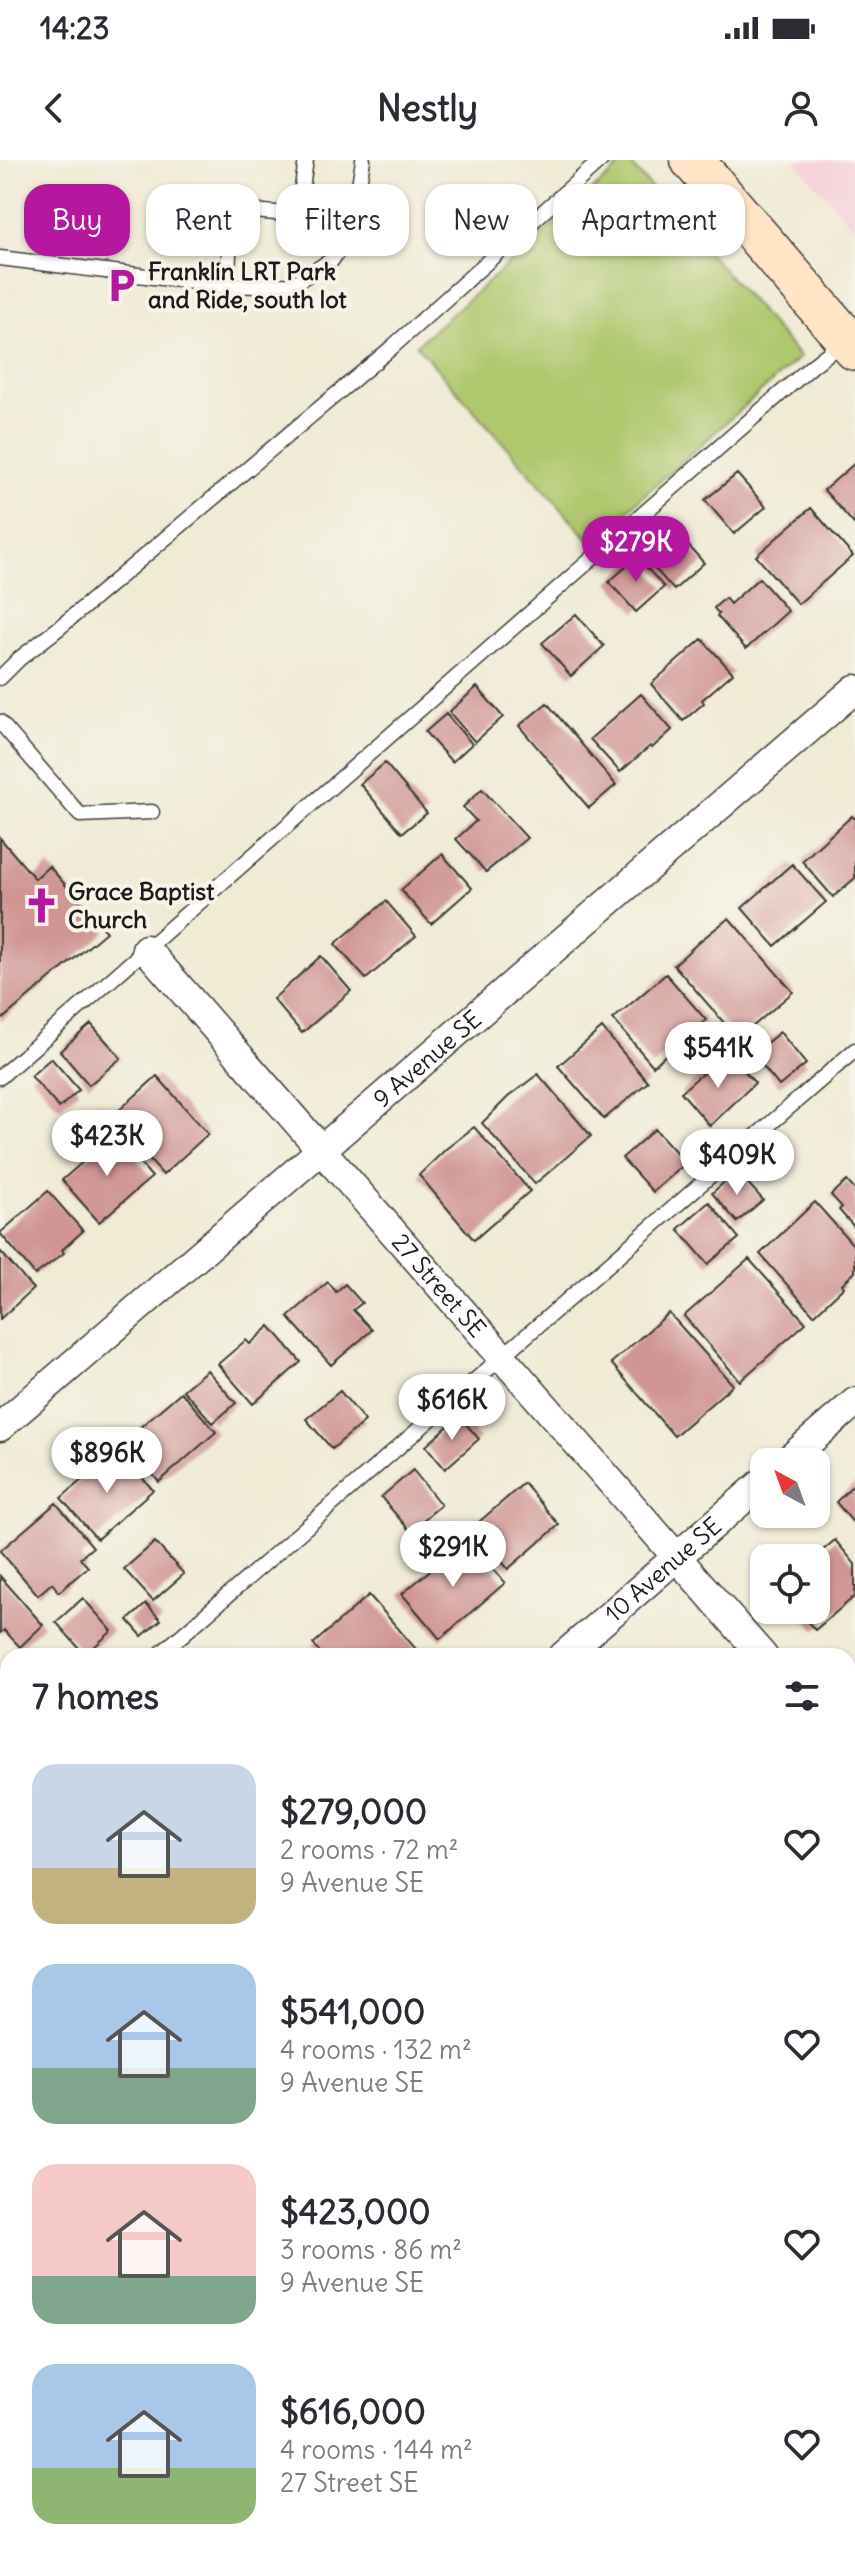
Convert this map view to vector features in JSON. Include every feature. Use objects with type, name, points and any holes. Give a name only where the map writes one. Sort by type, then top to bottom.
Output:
[{"type":"street","points":[[692,160],[851,344]]},
{"type":"street","name":"9 Avenue SE","points":[[0,1427],[855,689]]},
{"type":"street","name":"27 Street SE","points":[[146,949],[756,1648]]},
{"type":"street","points":[[802,1448],[855,1402]]},
{"type":"street","name":"10 Avenue SE","points":[[572,1648],[750,1493]]},
{"type":"lane","points":[[227,286],[232,209],[298,215],[306,160]]},
{"type":"lane","points":[[0,258],[227,286],[291,285],[332,260],[347,237],[363,160]]},
{"type":"lane","points":[[0,678],[390,349],[601,160]]},
{"type":"lane","points":[[0,1077],[812,366],[851,344]]},
{"type":"lane","points":[[0,722],[80,815],[152,812]]},
{"type":"lane","points":[[167,1648],[855,1050]]},
{"type":"shaded area","points":[[794,160],[855,160],[855,229]]},
{"type":"green space","points":[[627,160],[648,184],[600,184]]},
{"type":"green space","points":[[553,225],[553,256],[711,256],[800,357],[591,542],[416,345],[518,256],[537,256],[537,239]]},
{"type":"building","points":[[855,463],[855,525],[824,490]]},
{"type":"building","points":[[737,474],[766,507],[734,534],[705,500]]},
{"type":"building","points":[[811,508],[853,556],[798,604],[756,556]]},
{"type":"building","points":[[671,526],[704,563],[674,590],[641,553]]},
{"type":"building","points":[[637,557],[664,587],[636,612],[609,582]]},
{"type":"building","points":[[759,578],[788,611],[746,649],[717,616],[719,614],[714,608],[725,598],[730,604]]},
{"type":"building","points":[[576,614],[604,646],[571,676],[542,643]]},
{"type":"building","points":[[702,639],[733,673],[683,721],[651,684]]},
{"type":"building","points":[[477,687],[503,717],[475,742],[449,712]]},
{"type":"building","points":[[641,694],[672,730],[620,772],[590,739]]},
{"type":"building","points":[[547,703],[616,785],[589,808],[519,726]]},
{"type":"building","points":[[446,714],[472,744],[452,762],[425,732]]},
{"type":"building","points":[[385,763],[427,813],[402,833],[360,784]]},
{"type":"building","points":[[482,789],[527,838],[486,872],[456,839],[476,821],[463,807]]},
{"type":"building","points":[[852,816],[855,819],[855,878],[833,897],[802,861]]},
{"type":"building","name":"Grace Baptist Church","points":[[0,838],[35,879],[49,866],[106,932],[0,1021]]},
{"type":"building","points":[[442,854],[472,888],[431,924],[401,890]]},
{"type":"building","points":[[792,864],[826,902],[775,946],[742,908]]},
{"type":"building","points":[[386,901],[416,936],[366,979],[335,944]]},
{"type":"building","points":[[729,918],[793,992],[738,1039],[674,965]]},
{"type":"building","points":[[321,956],[351,991],[302,1033],[273,999]]},
{"type":"building","points":[[666,974],[706,1020],[653,1066],[613,1019]]},
{"type":"building","points":[[91,1024],[121,1058],[89,1085],[60,1051]]},
{"type":"building","points":[[602,1028],[648,1082],[604,1119],[558,1066]]},
{"type":"building","points":[[780,1032],[806,1064],[779,1086],[753,1054]]},
{"type":"building","points":[[51,1058],[79,1090],[59,1108],[31,1076]]},
{"type":"building","points":[[733,1058],[755,1083],[710,1126],[681,1092],[712,1065],[718,1071]]},
{"type":"building","points":[[538,1074],[591,1136],[535,1184],[482,1123],[508,1097]]},
{"type":"building","points":[[157,1076],[208,1134],[163,1175],[139,1148],[144,1144],[116,1113]]},
{"type":"building","points":[[474,1127],[530,1191],[474,1240],[419,1175]]},
{"type":"building","points":[[655,1129],[686,1163],[653,1192],[622,1158]]},
{"type":"building","points":[[115,1134],[152,1177],[99,1222],[62,1180]]},
{"type":"building","points":[[737,1171],[763,1200],[737,1222],[712,1193]]},
{"type":"building","points":[[847,1181],[855,1190],[855,1228],[831,1195]]},
{"type":"building","points":[[48,1191],[83,1231],[62,1250],[64,1253],[35,1275],[0,1233]]},
{"type":"building","points":[[709,1202],[739,1238],[708,1264],[678,1229]]},
{"type":"building","points":[[815,1202],[855,1247],[855,1272],[814,1315],[760,1254]]},
{"type":"building","points":[[0,1251],[33,1289],[0,1319]]},
{"type":"building","points":[[749,1259],[806,1323],[740,1381],[684,1316]]},
{"type":"building","points":[[328,1282],[336,1292],[345,1284],[362,1303],[353,1310],[372,1330],[331,1365],[288,1317]]},
{"type":"building","points":[[669,1313],[733,1385],[674,1436],[611,1363]]},
{"type":"building","points":[[270,1326],[301,1362],[253,1404],[218,1364],[246,1340],[250,1344]]},
{"type":"building","points":[[207,1370],[236,1403],[213,1423],[183,1390]]},
{"type":"building","points":[[340,1391],[365,1421],[332,1449],[306,1419]]},
{"type":"building","points":[[181,1392],[216,1432],[159,1482],[124,1441]]},
{"type":"building","points":[[459,1416],[479,1439],[445,1469],[426,1446]]},
{"type":"building","points":[[119,1451],[153,1490],[97,1539],[61,1498]]},
{"type":"building","points":[[413,1470],[441,1505],[410,1531],[381,1497]]},
{"type":"building","points":[[524,1483],[559,1525],[508,1569],[473,1527]]},
{"type":"building","points":[[855,1483],[855,1525],[836,1502]]},
{"type":"building","points":[[56,1503],[93,1547],[80,1558],[88,1567],[59,1592],[52,1583],[38,1595],[0,1551]]},
{"type":"building","points":[[467,1539],[505,1583],[440,1639],[402,1594]]},
{"type":"building","points":[[835,1540],[855,1564],[855,1596],[830,1617],[830,1544]]},
{"type":"building","points":[[155,1542],[184,1574],[153,1601],[124,1569]]},
{"type":"building","points":[[0,1576],[43,1625],[20,1647],[4,1630],[0,1633]]},
{"type":"building","points":[[369,1595],[415,1648],[316,1648],[313,1644]]},
{"type":"building","points":[[83,1598],[112,1631],[93,1648],[79,1648],[56,1622]]},
{"type":"building","points":[[146,1604],[161,1620],[142,1636],[128,1620]]},
{"type":"place","name":"Franklin LRT Park and Ride, south lot","points":[[122,285]]},
{"type":"place","name":"Grace Baptist Church","points":[[42,905]]}]
